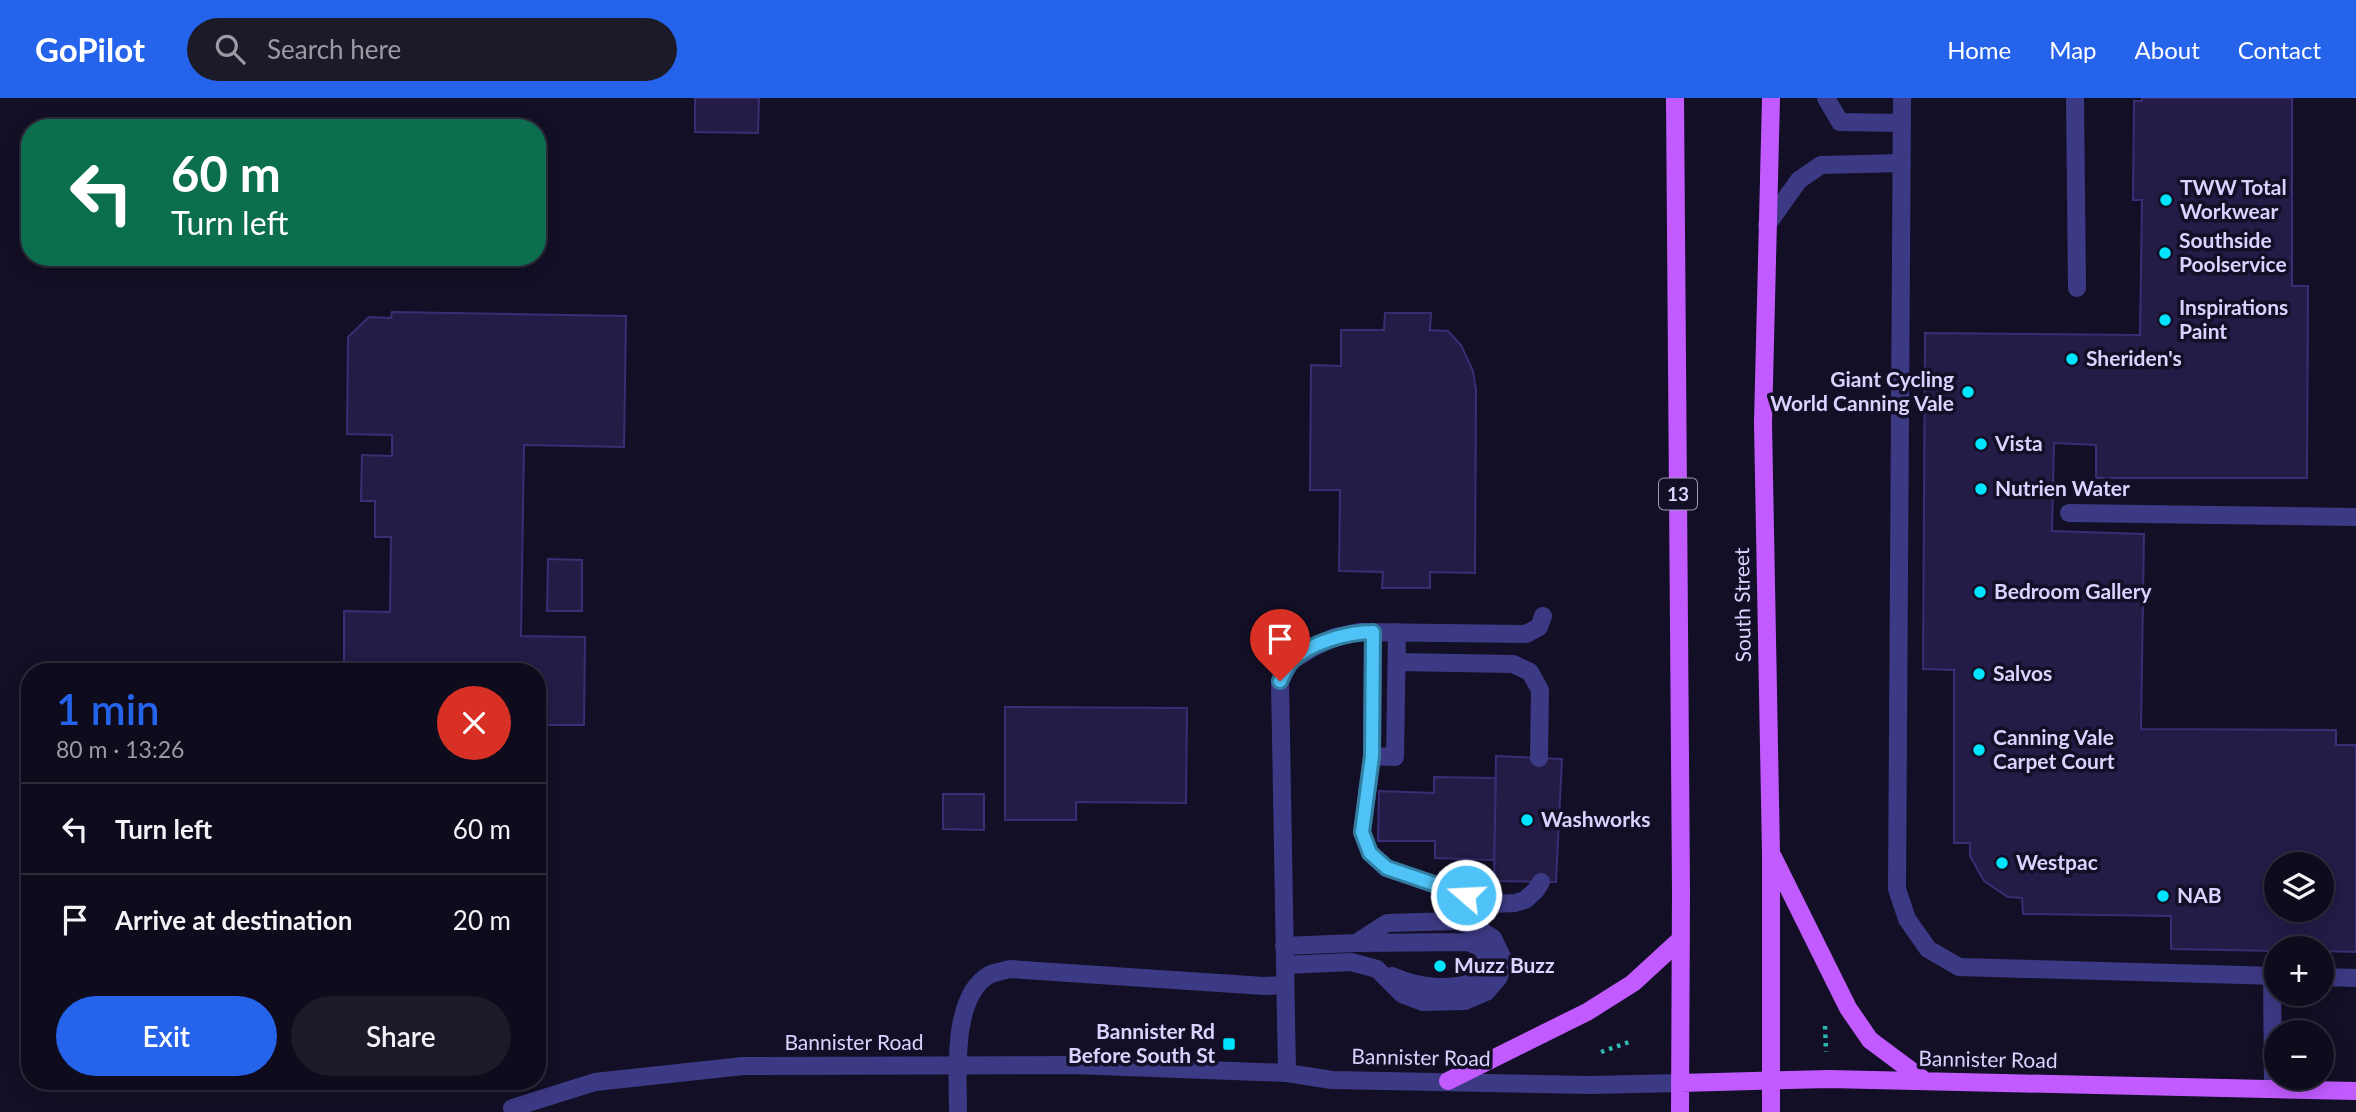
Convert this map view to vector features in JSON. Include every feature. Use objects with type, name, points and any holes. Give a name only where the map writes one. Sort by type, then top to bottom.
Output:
[{"type":"main road","name":"13","points":[[1675,98],[1680,1112]]},
{"type":"main road","name":"South Street","points":[[1771,1112],[1771,854],[1762,423],[1772,98]]},
{"type":"main road","points":[[1771,854],[1848,1008],[1870,1040],[1925,1081]]},
{"type":"main road","points":[[1448,1081],[1587,1012],[1633,983],[1681,939]]},
{"type":"main road","name":"Bannister Road","points":[[1680,1083],[1829,1079],[2264,1088]]},
{"type":"main road","name":"Bannister Road","points":[[2328,1090],[2356,1091]]},
{"type":"street","points":[[1826,98],[1840,122],[1902,123]]},
{"type":"street","points":[[1902,98],[1897,889],[1907,919],[1928,949],[1959,967],[2264,976]]},
{"type":"street","points":[[2075,98],[2077,288]]},
{"type":"street","points":[[1767,225],[1799,180],[1821,165],[1902,163]]},
{"type":"street","points":[[2069,513],[2356,517]]},
{"type":"street","points":[[1287,1073],[1280,681],[1291,661],[1335,637],[1359,632],[1526,634],[1539,627],[1543,616]]},
{"type":"street","points":[[1373,632],[1372,756],[1362,832],[1370,853],[1387,868],[1492,904],[1525,900],[1541,882]]},
{"type":"street","points":[[1372,756],[1395,757],[1397,632]]},
{"type":"street","points":[[1397,662],[1513,664],[1530,672],[1540,690],[1539,758]]},
{"type":"street","points":[[1284,946],[1356,943],[1387,923],[1456,921],[1474,926],[1493,938],[1503,959],[1499,977],[1486,992],[1465,1001],[1423,1002],[1402,994],[1377,969],[1351,962],[1284,965]]},
{"type":"street","points":[[958,1112],[958,1038],[963,1016],[974,991],[989,975],[1010,969],[1264,986],[1285,985]]},
{"type":"street","points":[[2334,977],[2356,978]]},
{"type":"street","name":"Bannister Road","points":[[532,1112],[512,1108],[595,1082],[743,1066],[1073,1065],[1287,1073],[1332,1080],[1590,1085],[1680,1083]]},
{"type":"path","points":[[1601,1052],[1632,1041]]},
{"type":"path","points":[[1598,1045],[1601,1062]]},
{"type":"building","points":[[695,98],[759,98],[758,133],[695,132]]},
{"type":"building","points":[[2142,98],[2292,98],[2292,286],[2308,286],[2307,478],[2096,478],[2096,445],[2054,443],[2052,531],[2144,534],[2141,729],[2336,730],[2336,745],[2356,745],[2356,952],[2334,951],[2334,936],[2264,936],[2264,951],[2171,949],[2171,916],[2023,914],[2022,898],[2008,897],[1984,881],[1970,856],[1970,843],[1954,843],[1954,670],[1923,669],[1925,333],[2140,335],[2142,200],[2133,200],[2134,101],[2142,101]]},
{"type":"building","points":[[392,312],[626,316],[624,447],[524,445],[521,636],[585,637],[584,725],[546,725],[546,663],[344,663],[344,611],[390,612],[391,537],[375,537],[375,501],[361,501],[362,455],[392,456],[392,435],[347,434],[348,337],[369,317],[391,318]]},
{"type":"building","points":[[1385,313],[1431,313],[1430,330],[1448,331],[1461,345],[1473,371],[1476,390],[1475,573],[1430,572],[1430,588],[1382,588],[1383,572],[1339,571],[1340,490],[1310,490],[1311,365],[1341,366],[1341,330],[1384,330]]},
{"type":"building","points":[[548,559],[582,560],[582,611],[547,611]]},
{"type":"building","points":[[1005,707],[1187,708],[1186,803],[1076,802],[1076,820],[1005,820]]},
{"type":"building","name":"Washworks","points":[[1496,756],[1562,759],[1556,882],[1494,881]]},
{"type":"building","points":[[1434,777],[1496,778],[1494,860],[1435,858],[1435,841],[1378,841],[1379,791],[1434,793]]},
{"type":"building","points":[[943,794],[984,794],[984,830],[943,829]]},
{"type":"place","name":"TWW Total Workwear","points":[[2166,200]]},
{"type":"place","name":"Southside Poolservice","points":[[2165,253]]},
{"type":"place","name":"Inspirations Paint","points":[[2165,320]]},
{"type":"place","name":"Sheriden's","points":[[2072,359]]},
{"type":"place","name":"Giant Cycling World Canning Vale","points":[[1968,392]]},
{"type":"place","name":"Vista","points":[[1981,444]]},
{"type":"place","name":"Nutrien Water","points":[[1981,489]]},
{"type":"place","name":"Bedroom Gallery","points":[[1980,592]]},
{"type":"place","name":"Salvos","points":[[1979,674]]},
{"type":"place","name":"Canning Vale Carpet Court","points":[[1979,750]]},
{"type":"place","name":"Washworks","points":[[1527,820]]},
{"type":"place","name":"Westpac","points":[[2002,863]]},
{"type":"place","name":"NAB","points":[[2163,896]]},
{"type":"place","name":"Muzz Buzz","points":[[1440,966]]},
{"type":"place","name":"Bannister Rd Before South St","points":[[1229,1044]]},
{"type":"route","points":[[1280,681],[1291,661],[1314,647],[1335,637],[1373,632],[1372,756],[1362,832],[1370,853],[1387,868],[1466,895]]}]
